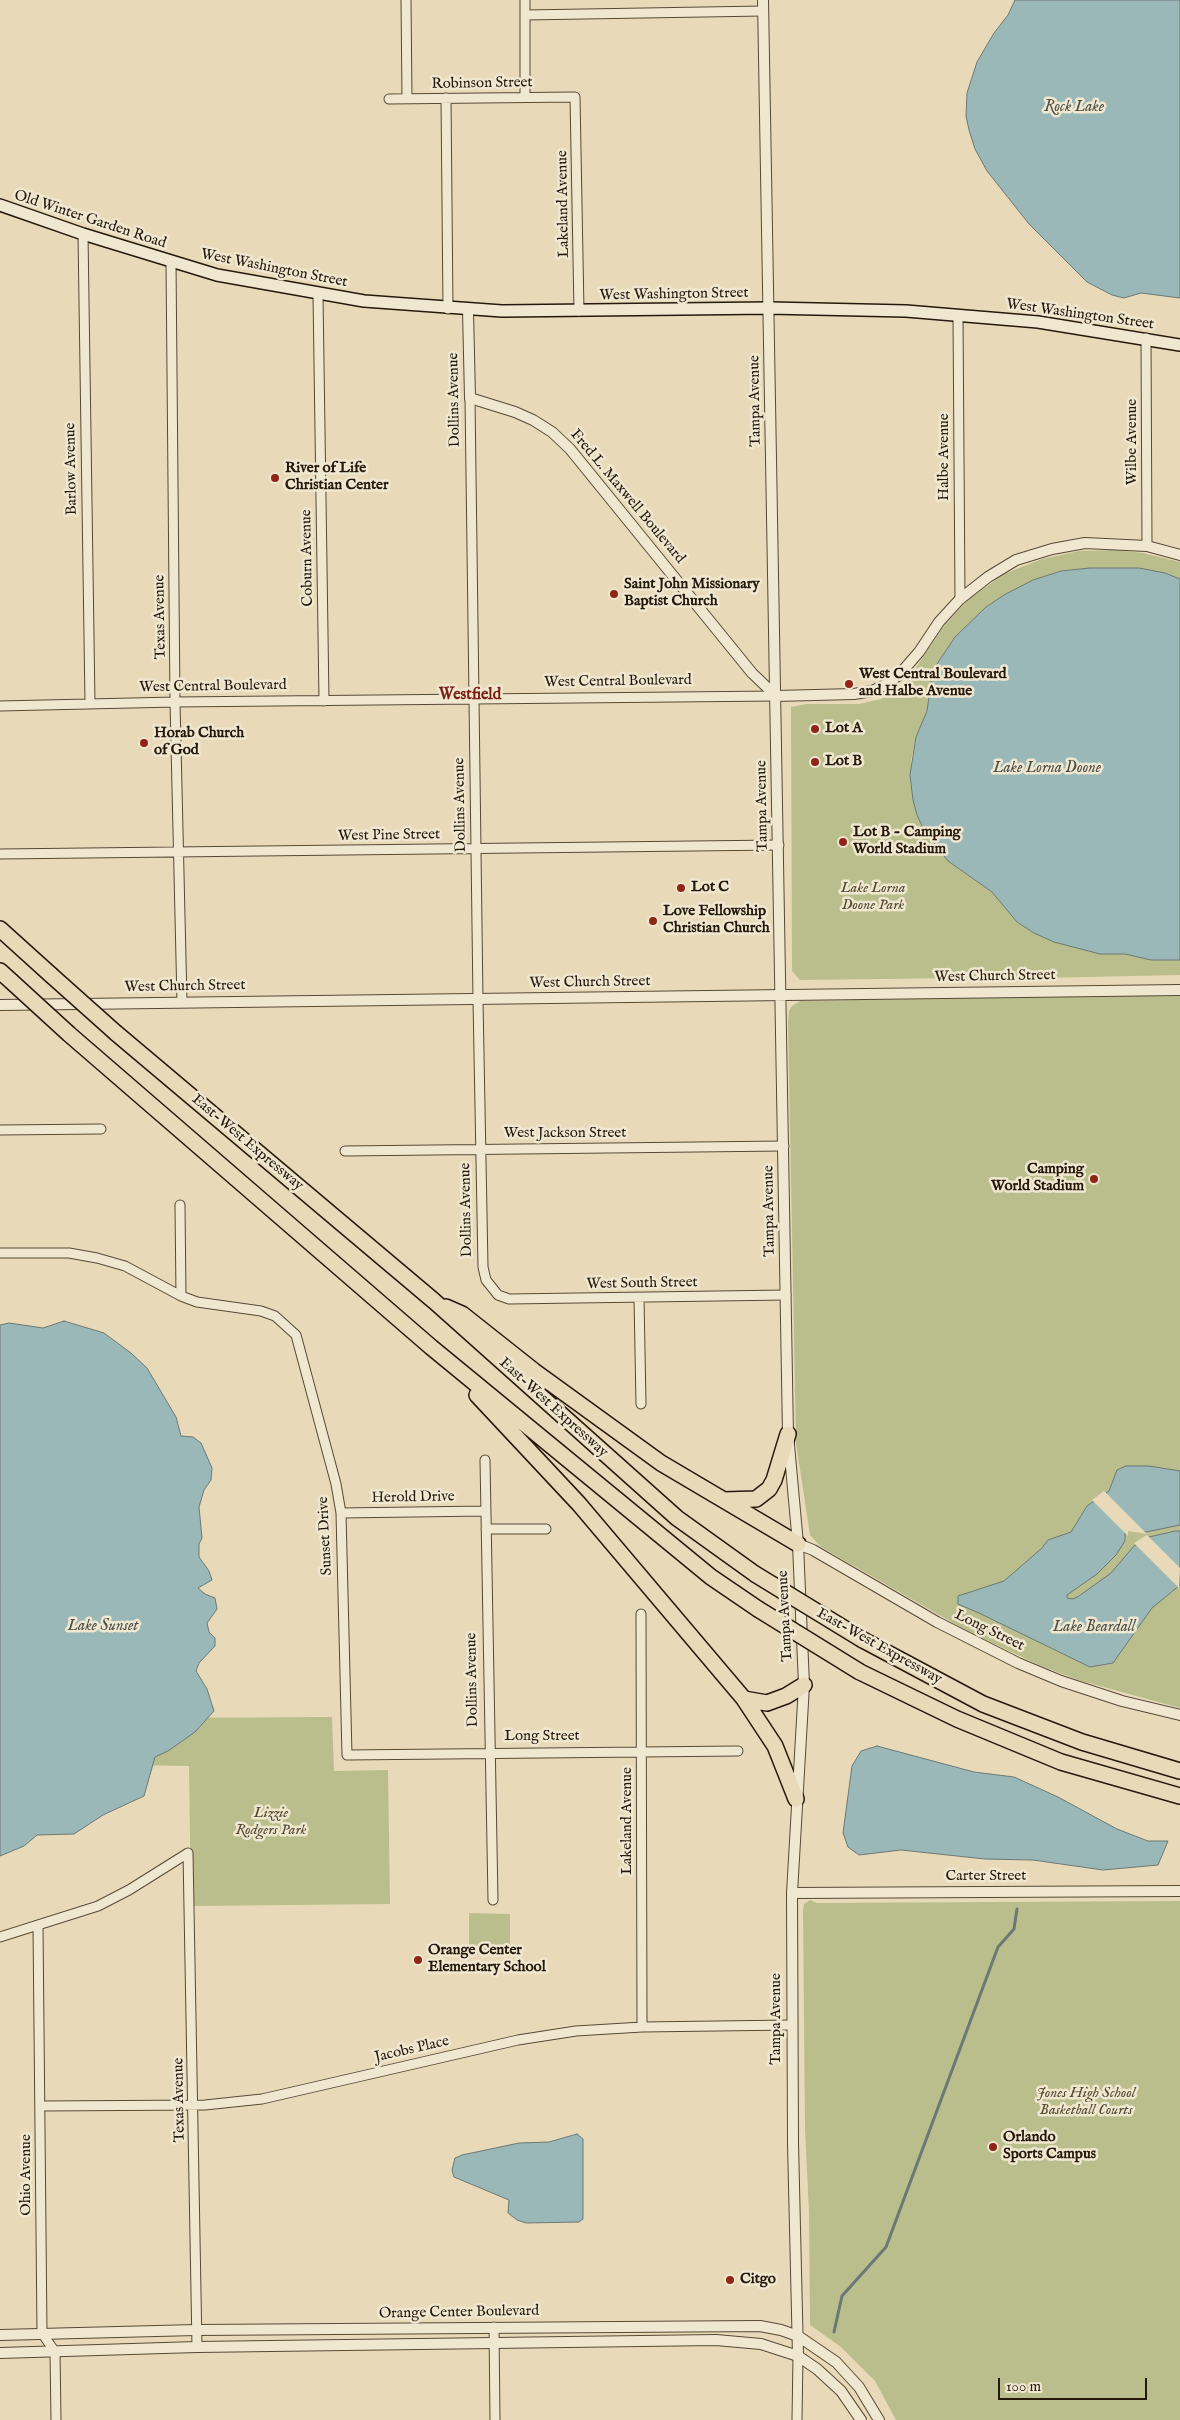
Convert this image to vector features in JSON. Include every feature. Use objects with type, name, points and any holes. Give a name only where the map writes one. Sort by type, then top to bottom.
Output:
[{"type":"highway","points":[[0,919],[33,956]]},
{"type":"highway","name":"East-West Expressway","points":[[0,929],[33,956],[51,975],[116,1033],[434,1301],[677,1518],[755,1574],[863,1640],[983,1704],[1082,1742],[1180,1770]]},
{"type":"highway","name":"East-West Expressway","points":[[4,975],[69,1034],[431,1347],[711,1577],[758,1609],[860,1672],[956,1719],[1061,1762],[1180,1796]]},
{"type":"highway","points":[[434,1301],[462,1314],[604,1423],[661,1463],[798,1544]]},
{"type":"highway","points":[[431,1347],[580,1504],[744,1699],[775,1746],[796,1799]]},
{"type":"highway","points":[[724,1500],[756,1499],[768,1489],[774,1480],[788,1434]]},
{"type":"highway","points":[[744,1699],[768,1703],[786,1696],[804,1685]]},
{"type":"main road","name":"Old Winter Garden Road","points":[[0,205],[171,262]]},
{"type":"main road","name":"West Washington Street","points":[[171,262],[217,275],[318,294],[378,303],[448,309],[579,311],[770,308],[906,311],[1047,324],[1146,338],[1180,345]]},
{"type":"street","points":[[406,0],[407,98]]},
{"type":"street","points":[[525,0],[525,97]]},
{"type":"street","name":"Tampa Avenue","points":[[763,0],[770,308],[788,1434],[798,1544],[804,1685],[792,1893],[792,2026],[798,2336],[797,2420]]},
{"type":"street","points":[[525,15],[763,12]]},
{"type":"street","name":"Robinson Street","points":[[389,99],[575,97]]},
{"type":"street","name":"Lakeland Avenue","points":[[575,97],[579,311]]},
{"type":"street","points":[[446,98],[448,309]]},
{"type":"street","name":"Barlow Avenue","points":[[83,234],[90,704]]},
{"type":"street","name":"Texas Avenue","points":[[171,262],[175,702],[182,1002]]},
{"type":"street","name":"Coburn Avenue","points":[[318,294],[324,701]]},
{"type":"street","name":"Dollins Avenue","points":[[468,310],[483,1266],[486,1280],[498,1294]]},
{"type":"street","name":"Halbe Avenue","points":[[958,315],[960,599]]},
{"type":"street","name":"Wilbe Avenue","points":[[1146,338],[1147,546]]},
{"type":"street","name":"Fred L. Maxwell Boulevard","points":[[470,398],[516,412],[533,420],[552,432],[570,449],[748,670],[776,696]]},
{"type":"street","name":"West Central Boulevard","points":[[0,706],[175,702],[854,694],[872,691],[883,686],[898,675],[919,652],[939,622],[960,599],[988,577],[1016,560],[1052,548],[1084,543],[1147,546],[1180,555]]},
{"type":"street","name":"West Pine Street","points":[[0,854],[779,845]]},
{"type":"street","name":"West Church Street","points":[[0,1005],[1180,990]]},
{"type":"street","points":[[0,1130],[100,1129]]},
{"type":"street","name":"West Jackson Street","points":[[345,1151],[784,1146]]},
{"type":"street","points":[[0,1253],[68,1253],[97,1258],[125,1266],[181,1296],[180,1205]]},
{"type":"street","name":"West South Street","points":[[498,1294],[509,1299],[786,1295]]},
{"type":"street","name":"Sunset Drive","points":[[181,1296],[197,1302],[261,1310],[287,1325],[296,1335],[301,1346],[336,1484],[341,1513],[347,1755]]},
{"type":"street","points":[[639,1298],[641,1404]]},
{"type":"street","name":"Dollins Avenue","points":[[485,1460],[493,1900]]},
{"type":"street","name":"Herold Drive","points":[[341,1513],[485,1511]]},
{"type":"street","points":[[486,1529],[546,1529]]},
{"type":"street","name":"Long Street","points":[[798,1544],[813,1550],[937,1622],[1018,1663],[1062,1681],[1122,1701],[1180,1715]]},
{"type":"street","name":"Lakeland Avenue","points":[[641,1614],[642,2027]]},
{"type":"street","name":"Long Street","points":[[347,1755],[490,1752],[738,1751]]},
{"type":"street","name":"Texas Avenue","points":[[38,1926],[98,1906],[130,1890],[188,1853],[194,2106],[196,2347]]},
{"type":"street","name":"Carter Street","points":[[792,1893],[1180,1891]]},
{"type":"street","points":[[0,1937],[38,1926]]},
{"type":"street","name":"Ohio Avenue","points":[[38,1926],[42,2333]]},
{"type":"street","name":"Jacobs Place","points":[[40,2106],[194,2106],[262,2099],[518,2040],[576,2031],[642,2027],[792,2026]]},
{"type":"street","points":[[623,2326],[624,2341]]},
{"type":"street","name":"Orange Center Boulevard","points":[[0,2335],[196,2330],[760,2326],[781,2330],[798,2336],[814,2345],[850,2375],[869,2400],[880,2420]]},
{"type":"street","points":[[494,2327],[496,2420]]},
{"type":"street","points":[[42,2333],[54,2352],[56,2420]]},
{"type":"street","name":"Orange Center Boulevard","points":[[0,2353],[196,2347],[706,2340],[761,2344],[798,2356],[817,2369],[841,2391],[861,2420]]},
{"type":"green space","name":"Lake Lorna Doone Park","points":[[1116,550],[1143,553],[1180,562],[1180,579],[1165,573],[1090,568],[1061,571],[1033,580],[1004,595],[986,607],[955,637],[933,670],[927,711],[916,737],[911,761],[917,815],[924,830],[948,861],[992,892],[1017,922],[1034,933],[1100,954],[1125,954],[1151,960],[1180,960],[1180,975],[1042,978],[1036,980],[963,978],[800,980],[792,971],[791,707],[806,704],[859,704],[881,699],[907,681],[944,626],[968,600],[1004,574],[1042,559],[1079,551]]},
{"type":"green space","points":[[1180,994],[1180,1708],[1078,1680],[1039,1665],[967,1631],[821,1547],[810,1535],[796,1443],[788,1021],[789,1011],[792,1006],[800,1001]]},
{"type":"green space","name":"Lizzie Rodgers Park","points":[[332,1717],[334,1771],[388,1770],[390,1904],[191,1906],[189,1766],[115,1765],[158,1718]]},
{"type":"green space","name":"Orlando Sports Campus","points":[[810,1900],[817,1903],[1180,1901],[1180,2420],[896,2420],[875,2381],[841,2347],[810,2325],[809,2212],[805,2129],[803,1910],[804,1904]]},
{"type":"green space","points":[[469,1913],[510,1914],[510,1955],[469,1955]]},
{"type":"water","name":"Rock Lake","points":[[1015,0],[1180,0],[1180,298],[1141,293],[1124,298],[1112,295],[1087,282],[1029,224],[987,171],[975,149],[969,130],[966,116],[967,93],[977,62],[994,33],[1008,15]]},
{"type":"water","name":"Lake Lorna Doone","points":[[1090,568],[1139,568],[1165,573],[1180,579],[1180,960],[1151,960],[1125,954],[1100,954],[1054,942],[1034,933],[1017,922],[992,892],[948,861],[924,830],[913,800],[910,775],[916,737],[927,711],[933,670],[955,637],[986,607],[1033,580],[1061,571]]},
{"type":"water","name":"Lake Sunset","points":[[64,1321],[104,1333],[131,1353],[147,1368],[176,1417],[181,1436],[193,1437],[201,1443],[212,1468],[211,1480],[204,1490],[199,1507],[202,1538],[199,1544],[199,1557],[209,1571],[212,1580],[198,1588],[205,1594],[215,1598],[217,1609],[207,1623],[209,1632],[215,1638],[215,1646],[199,1663],[196,1671],[207,1689],[214,1711],[195,1732],[168,1751],[155,1757],[144,1796],[103,1815],[74,1834],[37,1835],[24,1846],[0,1856],[0,1325],[9,1323],[43,1328]]},
{"type":"water","name":"Lake Beardall","points":[[1126,1466],[1149,1466],[1180,1471],[1180,1525],[1146,1532],[1130,1529],[1125,1533],[1125,1541],[1116,1555],[1097,1574],[1067,1595],[1067,1598],[1073,1599],[1079,1596],[1111,1573],[1134,1546],[1149,1537],[1175,1531],[1180,1531],[1180,1585],[1152,1608],[1113,1663],[1090,1667],[958,1604],[958,1596],[1004,1581],[1042,1548],[1048,1540],[1071,1532],[1087,1506],[1109,1491],[1117,1470]]},
{"type":"water","points":[[877,1746],[974,1772],[1014,1777],[1058,1797],[1117,1829],[1148,1841],[1168,1841],[1158,1865],[1103,1870],[1033,1860],[985,1859],[901,1850],[859,1855],[848,1847],[843,1833],[852,1766],[861,1751]]},
{"type":"water","points":[[577,2134],[583,2139],[583,2219],[579,2222],[526,2223],[517,2220],[508,2213],[509,2200],[454,2177],[452,2170],[455,2158],[462,2155],[519,2143],[549,2142]]},
{"type":"pier","points":[[1104,1491],[1147,1534],[1128,1531],[1128,1536],[1092,1500]]},
{"type":"pier","points":[[1147,1535],[1180,1568],[1179,1588],[1134,1543]]},
{"type":"waterway","points":[[834,2332],[842,2296],[886,2247],[998,1947],[1014,1929],[1017,1909]]},
{"type":"place","name":"River of Life Christian Center","points":[[275,478]]},
{"type":"place","name":"Saint John Missionary Baptist Church","points":[[614,594]]},
{"type":"place","name":"West Central Boulevard and Halbe Avenue","points":[[849,684]]},
{"type":"place","name":"Lot A","points":[[815,729]]},
{"type":"place","name":"Horab Church of God","points":[[144,743]]},
{"type":"place","name":"Lot B","points":[[815,762]]},
{"type":"place","name":"Lot B - Camping World Stadium","points":[[843,842]]},
{"type":"place","name":"Lot C","points":[[681,888]]},
{"type":"place","name":"Love Fellowship Christian Church","points":[[653,921]]},
{"type":"place","name":"Camping World Stadium","points":[[1094,1179]]},
{"type":"place","name":"Orange Center Elementary School","points":[[418,1960]]},
{"type":"place","name":"Orlando Sports Campus","points":[[993,2147]]},
{"type":"place","name":"Citgo","points":[[730,2280]]},
{"type":"district","name":"Westfield","points":[[470,696]]},
{"type":"park label","name":"Jones High School Basketball Courts","points":[[1086,2102]]}]
